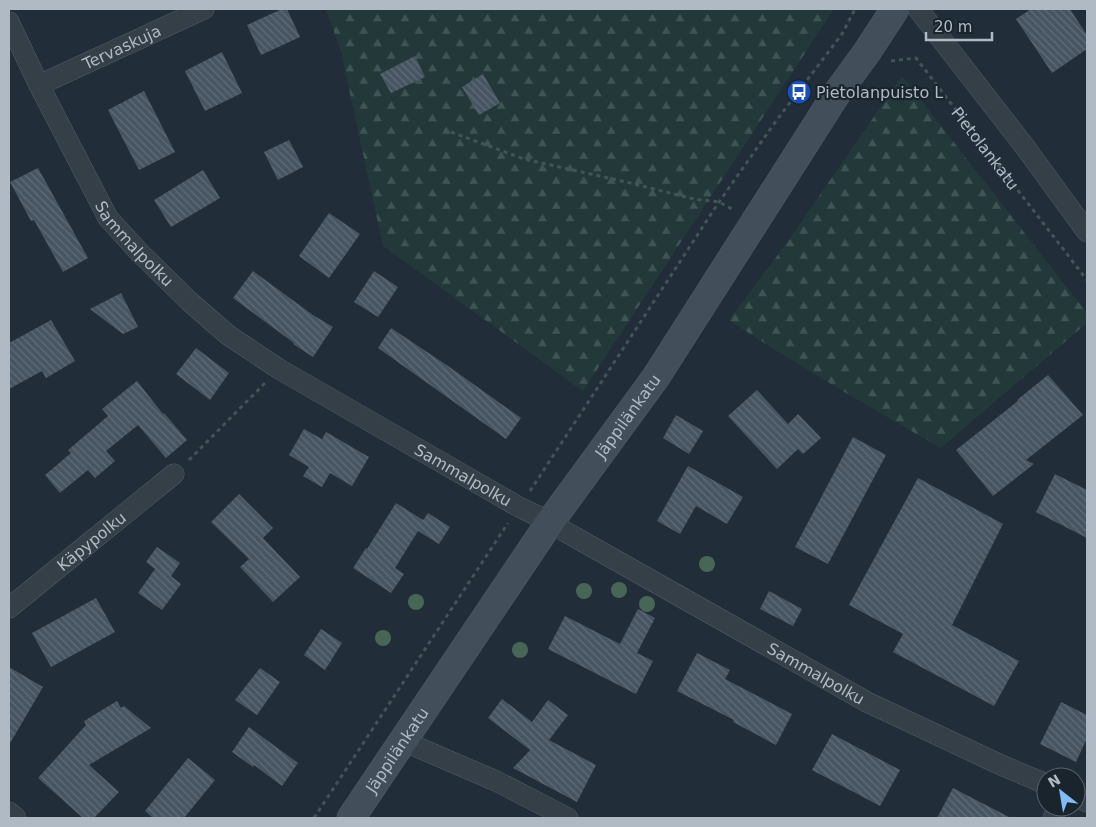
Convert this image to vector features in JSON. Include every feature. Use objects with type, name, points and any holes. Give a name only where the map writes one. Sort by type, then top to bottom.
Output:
[{"type":"street","name":"Tervaskuja","points":[[39,85],[204,9]]},
{"type":"street","name":"Jäppilänkatu","points":[[351,818],[550,522],[656,377],[837,93],[895,9]]},
{"type":"street","name":"Pietolankatu","points":[[918,9],[1022,143],[1087,232]]},
{"type":"street","name":"Sammalpolku","points":[[9,22],[39,85],[108,218],[140,253],[228,335],[279,369],[519,507],[550,522],[867,702],[1036,780]]},
{"type":"street","name":"Käpypolku","points":[[9,608],[174,474]]},
{"type":"street","points":[[403,741],[496,781],[568,818]]},
{"type":"street","points":[[9,812],[16,818]]},
{"type":"path","points":[[314,818],[719,202],[842,34],[855,9]]},
{"type":"path","name":"Pietolankatu","points":[[842,34],[884,62],[916,58],[1087,280]]},
{"type":"path","points":[[451,132],[524,159],[694,199],[719,202],[756,221]]},
{"type":"path","points":[[174,474],[279,369]]},
{"type":"green space","points":[[326,9],[834,9],[583,391],[383,246],[341,52]]},
{"type":"green space","points":[[902,76],[1087,313],[1087,323],[941,448],[807,370],[729,320],[786,244]]},
{"type":"building","points":[[282,9],[287,9],[300,37],[261,55],[247,25]]},
{"type":"building","points":[[1031,9],[1070,9],[1087,35],[1087,49],[1052,73],[1016,19]]},
{"type":"building","points":[[222,52],[242,93],[205,111],[185,71]]},
{"type":"building","points":[[415,56],[425,77],[391,93],[380,74]]},
{"type":"building","points":[[483,74],[500,103],[479,115],[462,87]]},
{"type":"building","points":[[144,91],[175,152],[139,170],[108,110]]},
{"type":"building","points":[[289,140],[303,167],[278,180],[264,152]]},
{"type":"building","points":[[38,168],[88,258],[63,272],[34,220],[31,221],[10,182]]},
{"type":"building","points":[[203,170],[220,198],[171,227],[154,200]]},
{"type":"building","points":[[329,213],[360,234],[329,278],[299,256]]},
{"type":"building","points":[[253,271],[313,315],[333,327],[313,357],[233,298]]},
{"type":"building","points":[[374,271],[398,287],[378,317],[354,302]]},
{"type":"building","points":[[121,293],[138,327],[123,334],[90,309]]},
{"type":"building","points":[[51,320],[75,361],[46,378],[42,371],[9,389],[9,343]]},
{"type":"building","points":[[391,328],[521,418],[506,439],[378,348]]},
{"type":"building","points":[[196,348],[229,373],[210,400],[176,374]]},
{"type":"building","points":[[1048,375],[1083,415],[1026,460],[1034,464],[993,496],[956,450]]},
{"type":"building","points":[[137,381],[187,440],[166,458],[138,425],[106,451],[115,461],[95,478],[88,470],[60,493],[45,475],[71,453],[68,450],[108,416],[102,409]]},
{"type":"building","points":[[757,390],[788,424],[798,414],[821,438],[803,454],[798,449],[777,469],[728,416]]},
{"type":"building","points":[[676,415],[703,431],[689,454],[663,438]]},
{"type":"building","points":[[304,429],[322,439],[326,432],[369,457],[352,486],[330,473],[322,487],[303,476],[309,467],[289,455]]},
{"type":"building","points":[[853,437],[886,455],[828,564],[795,547]]},
{"type":"building","points":[[688,466],[743,497],[727,524],[696,506],[680,534],[657,521]]},
{"type":"building","points":[[1055,474],[1087,490],[1087,538],[1036,512]]},
{"type":"building","points":[[918,478],[1003,524],[952,625],[1019,661],[994,706],[893,652],[903,634],[849,605]]},
{"type":"building","points":[[239,494],[273,528],[263,538],[300,577],[273,602],[240,567],[249,559],[211,522]]},
{"type":"building","points":[[396,503],[423,520],[428,513],[450,527],[439,544],[418,531],[395,568],[404,574],[391,593],[353,568]]},
{"type":"building","points":[[157,547],[180,563],[171,576],[181,584],[162,610],[138,593],[155,569],[146,562]]},
{"type":"building","points":[[769,591],[802,609],[793,626],[760,609]]},
{"type":"building","points":[[96,598],[115,632],[51,667],[32,633]]},
{"type":"building","points":[[638,609],[655,618],[637,653],[653,661],[636,694],[548,649],[565,616],[620,644]]},
{"type":"building","points":[[321,629],[342,643],[325,670],[304,655]]},
{"type":"building","points":[[697,653],[730,670],[725,679],[792,714],[776,745],[733,722],[734,720],[677,691]]},
{"type":"building","points":[[9,667],[43,687],[9,745]]},
{"type":"building","points":[[260,668],[280,682],[257,715],[235,700]]},
{"type":"building","points":[[502,699],[532,722],[548,700],[568,715],[549,740],[596,765],[577,802],[513,768],[530,750],[488,718]]},
{"type":"building","points":[[117,701],[121,708],[124,706],[151,728],[89,765],[119,792],[94,818],[83,818],[38,778],[86,725],[84,721]]},
{"type":"building","points":[[1061,702],[1087,715],[1087,738],[1076,762],[1040,744]]},
{"type":"building","points":[[249,727],[298,763],[282,786],[254,765],[253,767],[232,752]]},
{"type":"building","points":[[832,734],[900,770],[880,806],[812,770]]},
{"type":"building","points":[[188,758],[215,780],[184,818],[153,818],[145,811]]},
{"type":"building","points":[[953,788],[1011,818],[937,818]]},
{"type":"place","name":"Pietolanpuisto L","points":[[799,92]]}]
